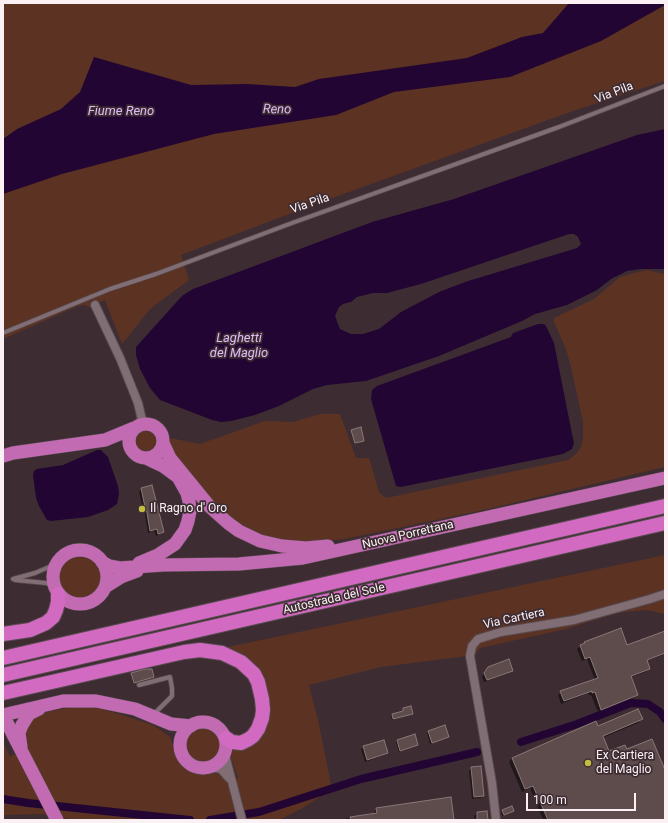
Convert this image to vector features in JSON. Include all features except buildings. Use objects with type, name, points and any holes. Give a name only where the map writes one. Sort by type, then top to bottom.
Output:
[{"type":"highway","points":[[3,456],[13,453],[105,440],[138,426],[152,424],[162,434],[170,458],[210,507],[228,523],[250,537],[270,544],[306,548],[377,542]]},
{"type":"highway","points":[[130,448],[129,438],[138,426]]},
{"type":"highway","points":[[105,440],[119,443],[130,448],[137,456],[146,458],[163,466],[178,477],[183,485],[189,502],[188,521],[180,538],[175,544],[167,550],[147,560],[120,568]]},
{"type":"highway","points":[[146,458],[156,456],[160,452],[164,443]]},
{"type":"highway","name":"Nuova Porrettana","points":[[148,567],[163,565],[239,564],[303,558],[665,478]]},
{"type":"highway","name":"Autostrada del Sole","points":[[3,658],[665,506]]},
{"type":"highway","name":"Autostrada del Sole","points":[[3,675],[665,523]]},
{"type":"highway","points":[[3,634],[30,630],[46,623],[53,617],[58,602],[57,591],[53,580],[53,571],[61,558],[75,550],[83,550],[97,556],[102,562],[106,570],[107,578],[105,587],[95,600],[88,603],[72,603],[64,600],[57,591]]},
{"type":"highway","points":[[102,562],[109,566],[120,568],[148,567]]},
{"type":"highway","points":[[105,587],[121,577],[148,567]]},
{"type":"highway","points":[[3,693],[188,651],[200,650],[222,652],[241,662],[254,674],[258,682],[263,710],[260,724],[254,736],[241,743],[232,742],[226,738]]},
{"type":"highway","points":[[57,820],[3,715],[64,701],[96,701],[135,709],[180,726],[191,726]]},
{"type":"highway","points":[[23,754],[19,740],[19,733],[22,725],[29,714],[45,705]]},
{"type":"highway","points":[[157,718],[175,734],[180,743],[183,758],[194,767],[202,769],[212,767],[221,761],[225,755],[226,738],[223,732],[212,723],[205,722],[191,726],[182,736],[180,743]]},
{"type":"street","points":[[96,304],[138,402],[138,426]]},
{"type":"street","name":"Via Cartiera","points":[[496,820],[492,783],[470,656],[472,646],[478,639],[501,632],[574,620],[665,594]]},
{"type":"street","points":[[225,755],[242,820]]},
{"type":"street","points":[[212,767],[221,769],[231,780]]},
{"type":"lane","name":"Via Pila","points":[[3,333],[91,297],[559,127],[665,86]]},
{"type":"lane","points":[[91,297],[96,304]]},
{"type":"lane","points":[[56,564],[35,573],[13,579],[46,584],[57,591]]},
{"type":"lane","points":[[139,685],[170,677],[172,696],[157,718]]},
{"type":"shaded area","points":[[3,3],[665,3],[665,81],[570,112],[313,205],[181,255],[189,280],[150,309],[122,344],[105,300],[89,307],[84,305],[78,306],[3,339]]},
{"type":"shaded area","points":[[646,270],[665,274],[665,467],[479,511],[345,539],[305,543],[270,539],[251,532],[216,507],[177,459],[171,449],[170,438],[200,444],[265,421],[293,422],[320,414],[340,414],[356,458],[369,458],[379,492],[386,498],[568,460],[576,454],[581,447],[583,439],[583,422],[566,349],[554,322],[554,318],[594,299],[620,277]]},
{"type":"shaded area","points":[[146,431],[153,434],[156,441],[153,448],[146,451],[139,448],[136,441],[139,434]]},
{"type":"shaded area","points":[[665,555],[665,614],[647,610],[617,613],[566,629],[480,648],[475,655],[381,667],[309,685],[318,720],[332,789],[301,809],[279,820],[75,820],[40,814],[3,815],[3,742],[10,757],[28,746],[26,729],[37,714],[87,704],[153,725],[170,737],[178,760],[186,769],[196,772],[212,772],[223,776],[228,783],[238,778],[231,757],[232,750],[263,727],[246,659],[228,647]]},
{"type":"shaded area","points":[[80,557],[95,563],[101,578],[95,593],[80,599],[65,593],[59,578],[65,563]]},
{"type":"shaded area","points":[[200,727],[206,727],[215,732],[219,738],[219,750],[215,756],[206,761],[200,761],[191,756],[186,747],[186,741],[191,732]]},
{"type":"water","name":"Fiume Reno","points":[[569,3],[665,3],[665,5],[601,41],[510,77],[394,92],[336,115],[214,134],[62,174],[3,194],[3,139],[17,129],[61,109],[80,92],[94,57],[191,85],[247,84],[295,87],[319,79],[467,58],[522,37],[543,33]]},
{"type":"water","name":"Laghetti del Maglio","points":[[665,129],[665,269],[641,269],[627,271],[611,279],[597,290],[567,305],[535,314],[522,321],[439,356],[366,381],[327,385],[313,389],[279,406],[255,415],[231,421],[221,422],[212,420],[160,400],[150,388],[140,369],[136,355],[136,347],[182,296],[193,289],[372,222],[454,199],[637,135]],"holes":[[[569,234],[574,234],[578,237],[581,244],[577,248],[465,282],[439,292],[401,312],[379,329],[363,334],[351,334],[340,329],[335,316],[339,307],[343,304],[351,302],[357,297],[373,293],[387,293],[421,284]]]},
{"type":"water","points":[[538,324],[544,324],[546,326],[554,343],[574,443],[572,449],[563,454],[401,487],[396,486],[371,399],[372,390],[377,386],[511,337],[513,333]]},
{"type":"water","points":[[97,450],[101,450],[108,457],[118,486],[119,494],[117,504],[108,510],[88,517],[51,521],[47,520],[36,498],[33,475],[34,471],[37,469],[63,465]]},
{"type":"waterway","points":[[521,742],[577,724],[631,703],[648,704],[660,712],[665,719]]},
{"type":"waterway","points":[[210,820],[259,812],[361,779],[477,752]]},
{"type":"waterway","points":[[3,799],[190,820]]},
{"type":"place","name":"Il Ragno d' Oro","points":[[142,509]]},
{"type":"place","name":"Ex Cartiera del Maglio","points":[[588,763]]},
{"type":"water label","name":"Reno","points":[[277,110]]}]
